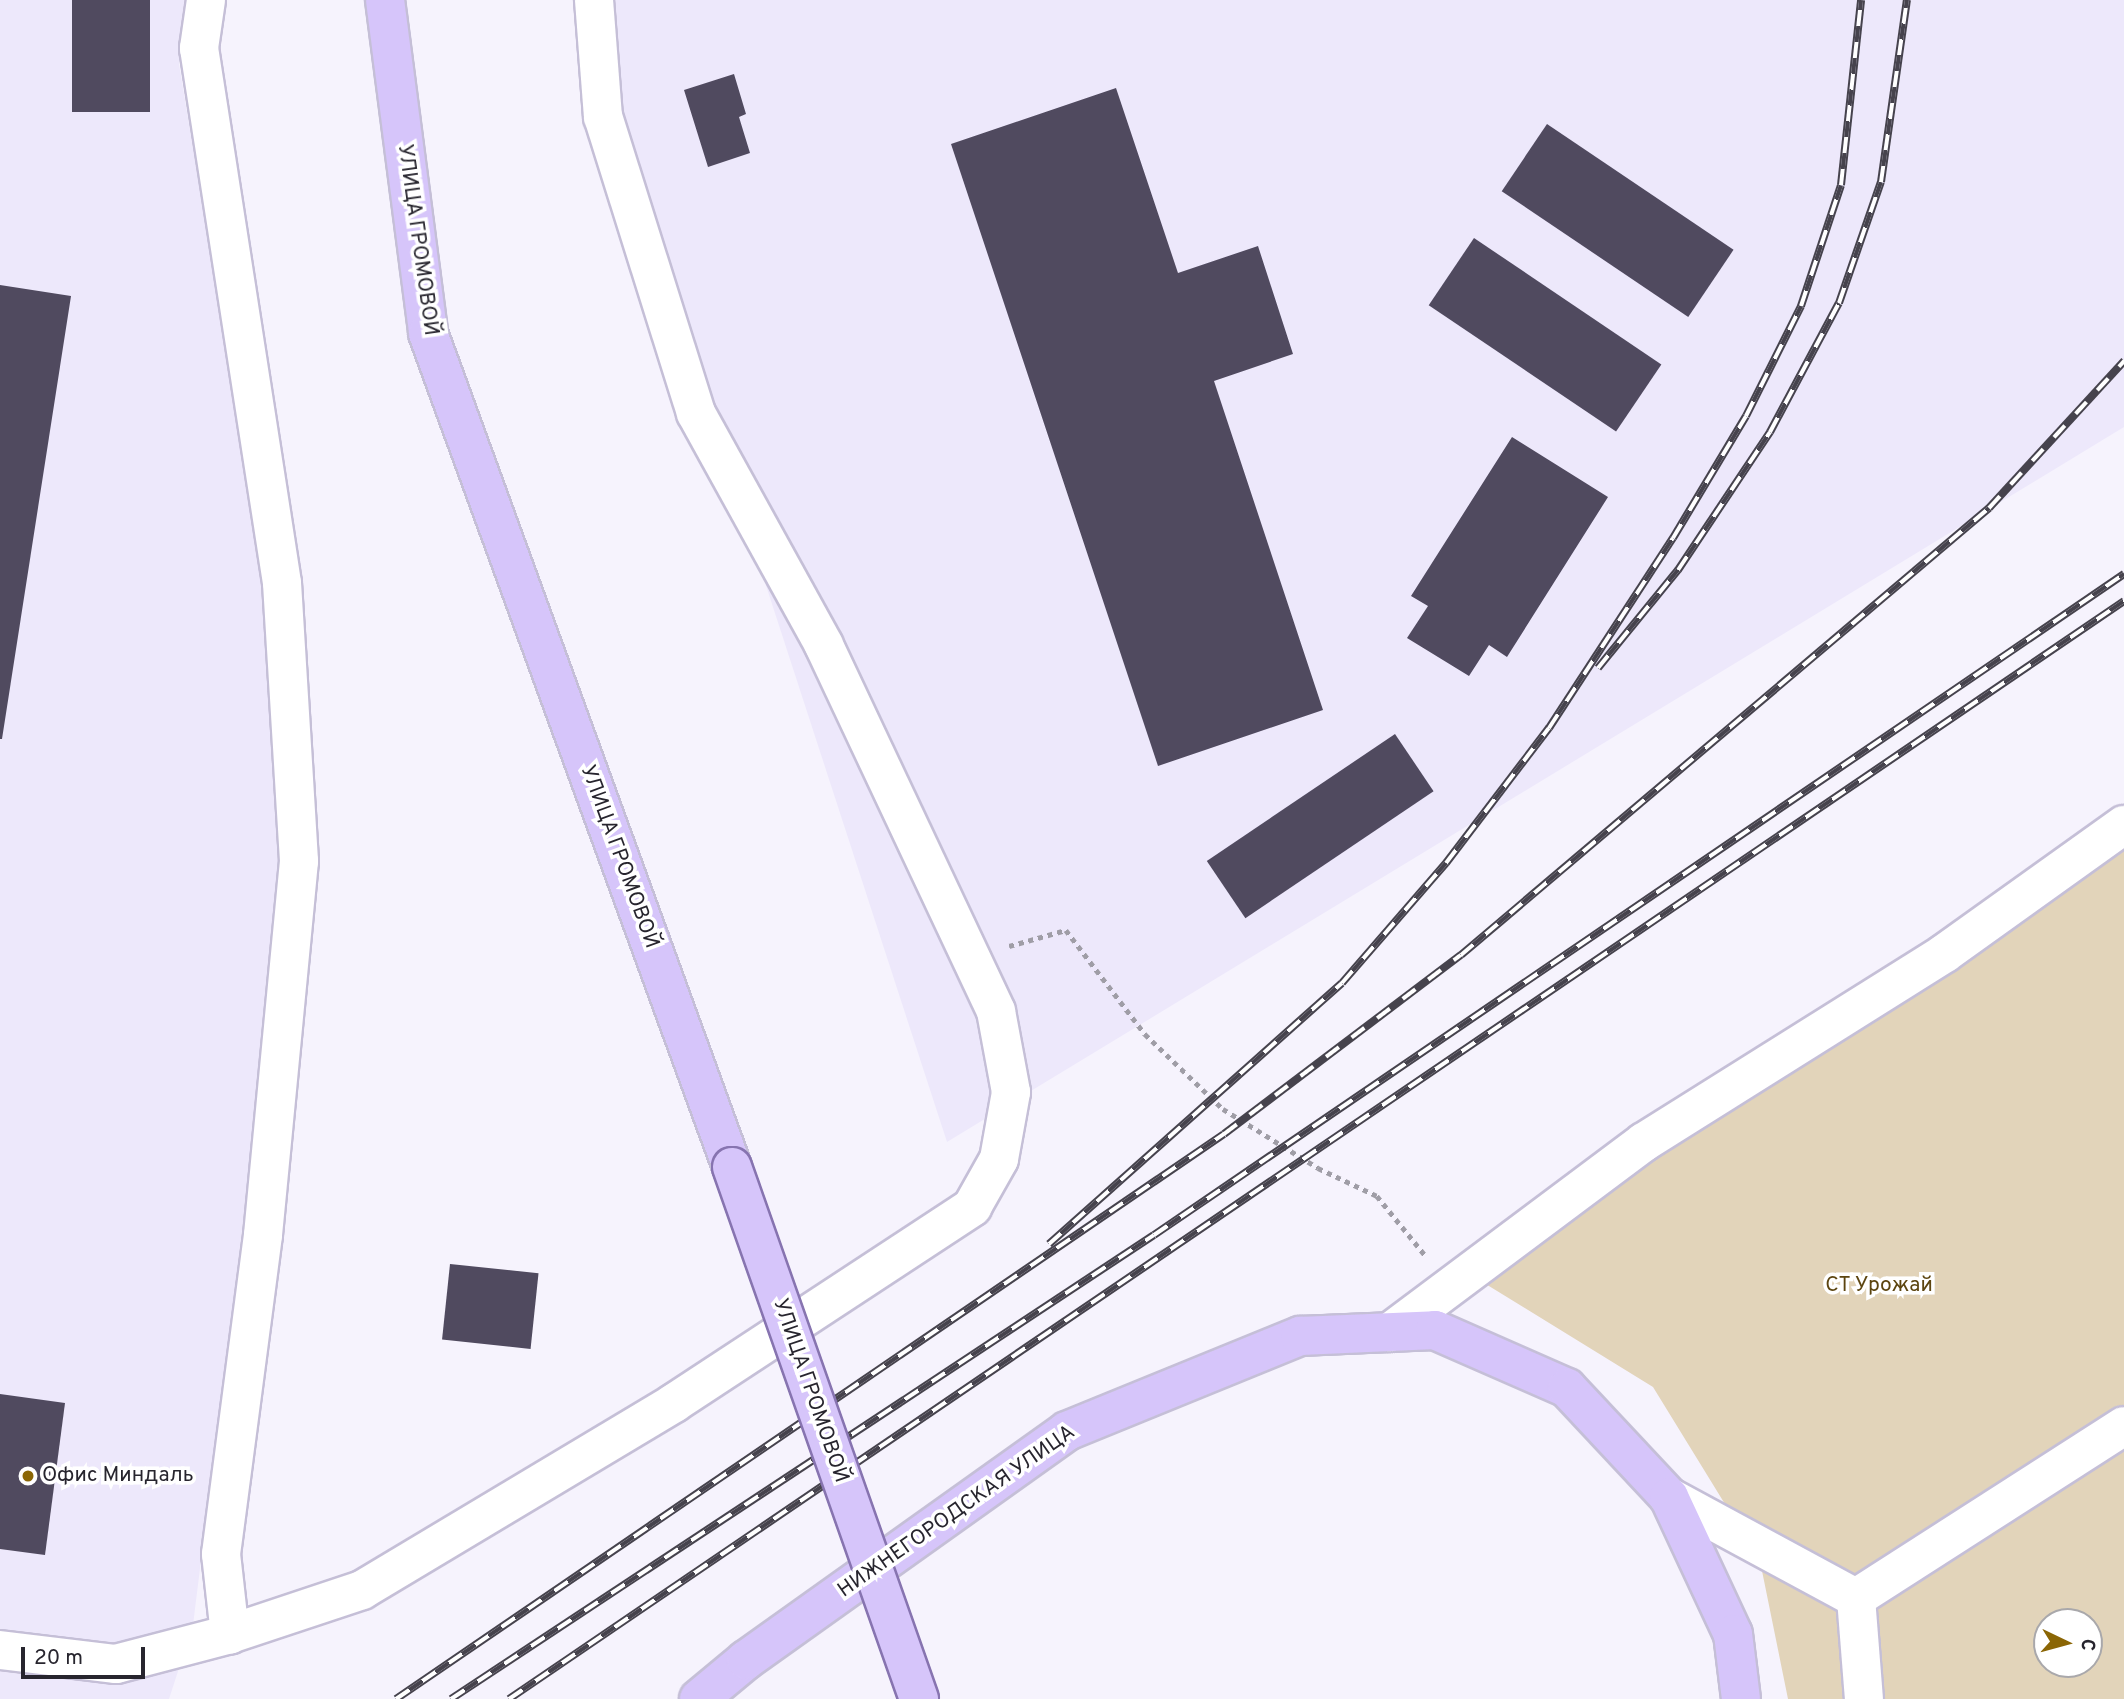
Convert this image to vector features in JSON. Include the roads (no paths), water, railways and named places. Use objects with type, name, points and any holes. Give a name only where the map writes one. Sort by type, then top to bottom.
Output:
[{"type":"main road","name":"УЛИЦА ГРОМОВОЙ","points":[[385,0],[428,333],[732,1167],[919,1699]]},
{"type":"main road","name":"НИЖНЕГОРОДСКАЯ УЛИЦА","points":[[699,1699],[746,1660],[1067,1431],[1300,1336],[1435,1330],[1567,1388],[1669,1497],[1733,1634],[1741,1699]]},
{"type":"street","points":[[206,0],[199,48],[282,583],[299,861],[263,1235],[221,1554],[230,1634]]},
{"type":"street","points":[[0,1650],[116,1664],[230,1634],[362,1590],[674,1402],[972,1207],[999,1159],[1011,1092],[996,1011],[824,645],[696,413],[603,117],[594,0]]},
{"type":"street","points":[[1390,1332],[1644,1142],[1945,953],[2124,825]]},
{"type":"street","points":[[1856,1598],[2124,1426]]},
{"type":"street","points":[[1669,1497],[1856,1598]]},
{"type":"street","points":[[1856,1598],[1864,1699]]},
{"type":"railway","points":[[1049,1244],[1342,983],[1446,863],[1549,728],[1673,538],[1746,416],[1801,306],[1841,185],[1861,0]]},
{"type":"railway","points":[[1598,668],[1678,570],[1770,432],[1839,303],[1881,182],[1907,0]]},
{"type":"railway","points":[[396,1699],[1224,1134],[1461,955],[1989,508],[2124,361]]},
{"type":"railway","points":[[451,1699],[1154,1235],[2124,574]]},
{"type":"railway","points":[[509,1699],[2124,601]]},
{"type":"place","name":"Офис Миндаль","points":[[28,1476]]},
{"type":"park label","name":"СТ Урожай","points":[[1879,1286]]}]
